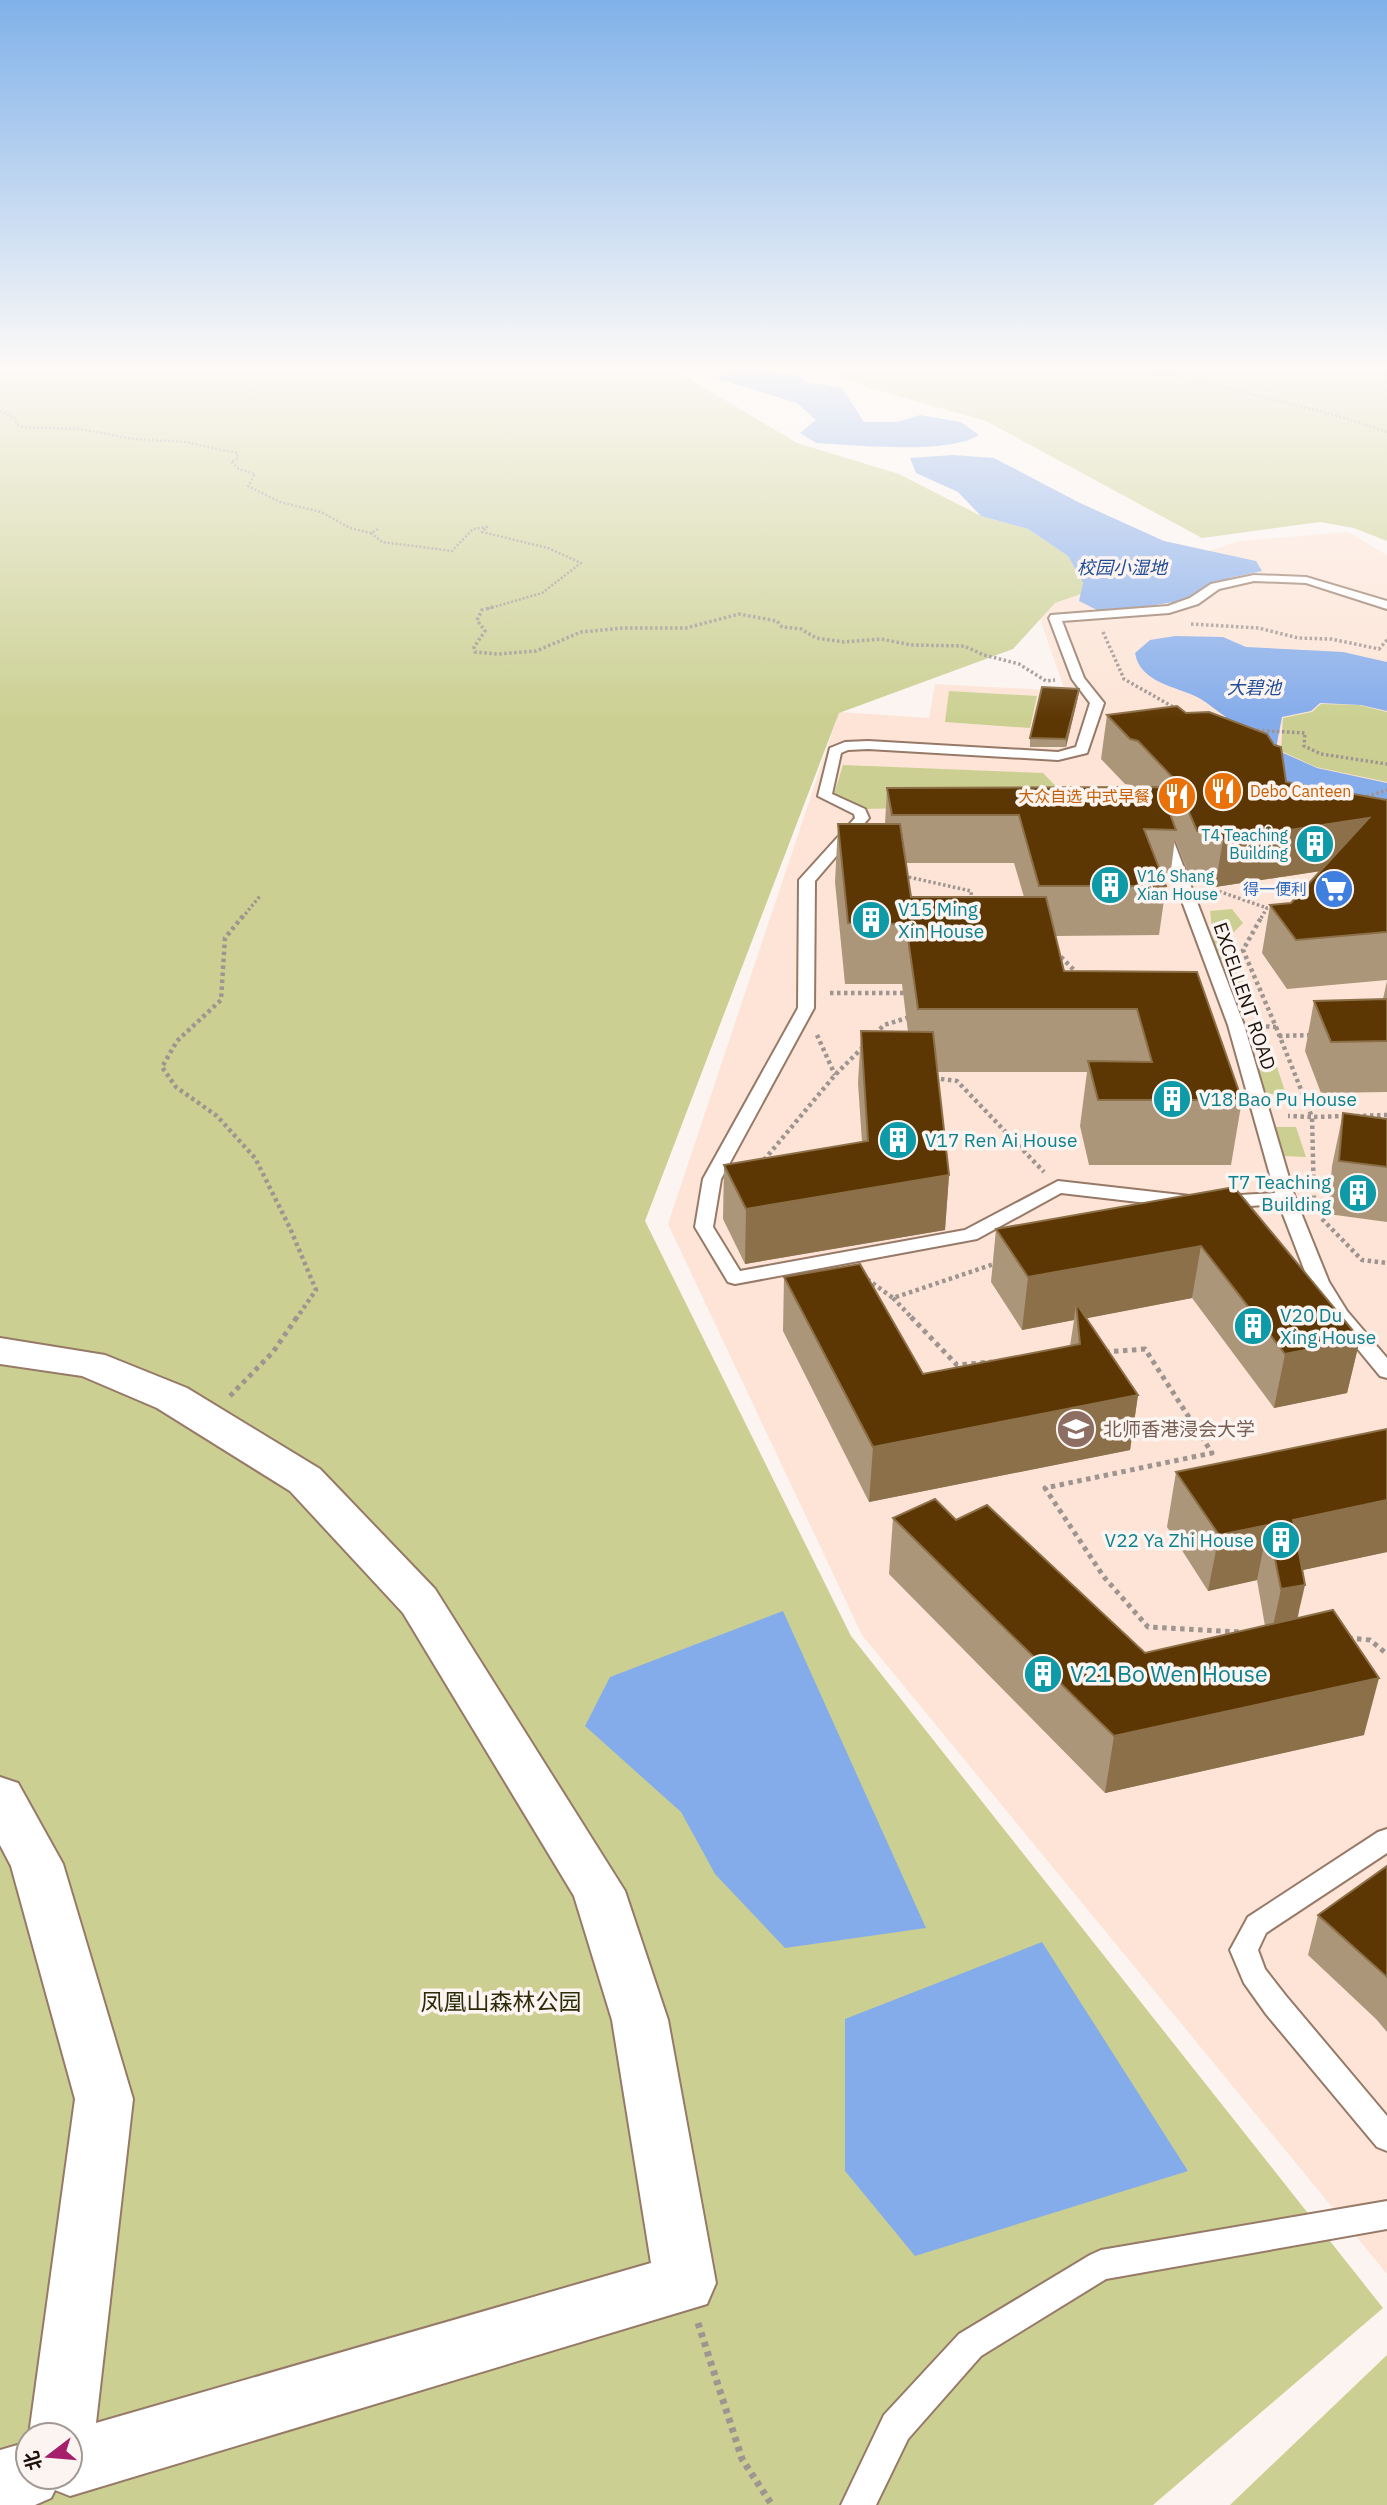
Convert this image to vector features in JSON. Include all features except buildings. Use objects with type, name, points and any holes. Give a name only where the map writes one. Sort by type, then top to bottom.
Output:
[{"type":"street","points":[[0,1350],[90,1364],[172,1398],[305,1480],[419,1601],[599,1891],[640,2020],[685,2283],[84,2459]]},
{"type":"street","points":[[0,1797],[37,1864],[103,2099],[64,2421]]},
{"type":"lane","points":[[1286,1198],[1201,1203],[1058,1187],[970,1236],[735,1278],[705,1227],[712,1179],[806,1001],[807,880],[859,825],[862,818],[860,812],[825,796],[835,751],[845,746],[868,745],[1058,756],[1082,751],[1097,703],[1078,679],[1055,618],[1169,609],[1194,601],[1214,586],[1254,578],[1306,580],[1387,605]]},
{"type":"lane","name":"EXCELLENT ROAD","points":[[1152,818],[1161,828],[1236,1025],[1286,1198],[1319,1282],[1340,1315],[1387,1371]]},
{"type":"lane","points":[[1387,1839],[1257,1925],[1244,1950],[1254,1975],[1276,2005],[1387,2138]]},
{"type":"lane","points":[[858,2505],[896,2427],[970,2345],[1101,2265],[1387,2215]]},
{"type":"path","points":[[249,485],[280,502],[321,512],[350,528],[371,533],[382,542],[452,551],[474,528],[487,527],[482,532],[548,548],[581,563],[542,593],[482,610],[478,620],[485,631],[474,647],[475,652],[498,654],[536,650],[582,632],[623,628],[686,628],[739,614],[777,621],[782,626],[801,629],[816,638],[844,642],[881,639],[911,645],[964,646],[984,655],[1019,664],[1046,681],[1078,679]]},
{"type":"path","points":[[371,533],[379,529]]},
{"type":"path","points":[[1169,609],[1172,623],[1259,628],[1298,638],[1331,639],[1379,649],[1387,640]]},
{"type":"path","points":[[1055,618],[1103,632],[1124,679],[1177,709]]},
{"type":"path","points":[[1243,729],[1305,733],[1304,746],[1321,754],[1387,764]]},
{"type":"path","points":[[1351,801],[1387,790]]},
{"type":"path","points":[[903,876],[971,891],[973,912]]},
{"type":"path","points":[[1221,892],[1267,908],[1281,906]]},
{"type":"path","points":[[207,1419],[273,1352],[316,1290],[290,1228],[255,1158],[217,1116],[176,1087],[162,1067],[177,1041],[221,1000],[225,938],[260,896]]},
{"type":"path","points":[[1267,908],[1243,950],[1312,1117],[1315,1210],[1362,1260],[1387,1263]]},
{"type":"path","points":[[1053,948],[1078,975]]},
{"type":"path","points":[[835,1075],[806,1001],[918,993]]},
{"type":"path","points":[[712,1179],[746,1180],[792,1130],[835,1075],[884,1025],[921,1014]]},
{"type":"path","points":[[1236,1025],[1276,1027]]},
{"type":"path","points":[[1279,1037],[1319,1035]]},
{"type":"path","points":[[860,1050],[871,1056]]},
{"type":"path","points":[[930,1078],[957,1081],[1058,1187]]},
{"type":"path","points":[[1264,1116],[1387,1115]]},
{"type":"path","points":[[893,1298],[1004,1260]]},
{"type":"path","points":[[857,1272],[893,1298],[957,1365],[998,1361]]},
{"type":"path","points":[[1091,1353],[1145,1349],[1212,1453],[1045,1488],[1104,1577],[1148,1627],[1245,1632]]},
{"type":"path","points":[[1342,1638],[1370,1640],[1387,1654]]},
{"type":"path","points":[[685,2283],[741,2459],[772,2505]]},
{"type":"shaded area","name":"北师香港浸会大学","points":[[1348,532],[1387,555],[1387,2274],[862,1635],[668,1224],[839,712],[929,718],[935,684],[1065,691],[1040,619],[1055,603],[1239,541]]},
{"type":"green space","name":"凤凰山森林公园","points":[[0,485],[920,485],[981,516],[1028,529],[1068,556],[1083,583],[1081,594],[1055,603],[1013,649],[839,713],[645,1221],[851,1636],[1383,2308],[1153,2505],[0,2505]]},
{"type":"green space","points":[[1104,485],[1387,485],[1387,541],[1354,528],[1320,522],[1202,538]]},
{"type":"green space","points":[[949,691],[1037,696],[1030,728],[945,722]]},
{"type":"green space","points":[[1321,704],[1359,705],[1387,712],[1387,782],[1316,767],[1281,751],[1283,718],[1312,712]]},
{"type":"green space","points":[[843,765],[1043,773],[1074,805],[864,809],[834,794]]},
{"type":"green space","points":[[1232,909],[1243,923],[1219,947],[1244,982],[1257,1011],[1236,1012],[1215,953],[1210,911]]},
{"type":"green space","points":[[1255,1067],[1277,1067],[1286,1094],[1264,1094]]},
{"type":"green space","points":[[1273,1127],[1296,1127],[1306,1157],[1282,1156]]},
{"type":"green space","points":[[1387,2355],[1387,2505],[1230,2505]]},
{"type":"water","name":"校园小湿地","points":[[942,485],[1045,485],[1164,541],[1256,561],[1262,571],[1229,578],[1180,601],[1131,609],[1097,610],[1079,601],[1083,583],[1068,556],[1028,529],[981,516],[958,492]]},
{"type":"water","name":"大碧池","points":[[1175,636],[1223,637],[1246,647],[1343,652],[1387,662],[1387,711],[1361,705],[1320,703],[1311,711],[1282,717],[1277,743],[1279,751],[1317,768],[1387,783],[1387,820],[1300,791],[1230,760],[1226,717],[1199,698],[1151,677],[1138,663],[1135,653],[1150,640]]},
{"type":"water","points":[[783,1611],[926,1928],[785,1948],[715,1874],[681,1812],[585,1726],[610,1677]]},
{"type":"water","points":[[1042,1942],[1188,2171],[915,2256],[845,2171],[845,2019]]},
{"type":"place","name":"Debo Canteen","points":[[1223,791]]},
{"type":"place","name":"大众自选 中式早餐","points":[[1177,796]]},
{"type":"place","name":"T4 Teaching Building","points":[[1315,844]]},
{"type":"place","name":"V16 Shang Xian House","points":[[1110,885]]},
{"type":"place","name":"得一便利","points":[[1334,889]]},
{"type":"place","name":"V15 Ming Xin House","points":[[871,920]]},
{"type":"place","name":"V18 Bao Pu House","points":[[1172,1099]]},
{"type":"place","name":"V17 Ren Ai House","points":[[898,1140]]},
{"type":"place","name":"T7 Teaching Building","points":[[1358,1193]]},
{"type":"place","name":"V20 Du Xing House","points":[[1253,1326]]},
{"type":"place","name":"北师香港浸会大学","points":[[1076,1429]]},
{"type":"place","name":"V22 Ya Zhi House","points":[[1281,1540]]},
{"type":"place","name":"V21 Bo Wen House","points":[[1043,1674]]}]
